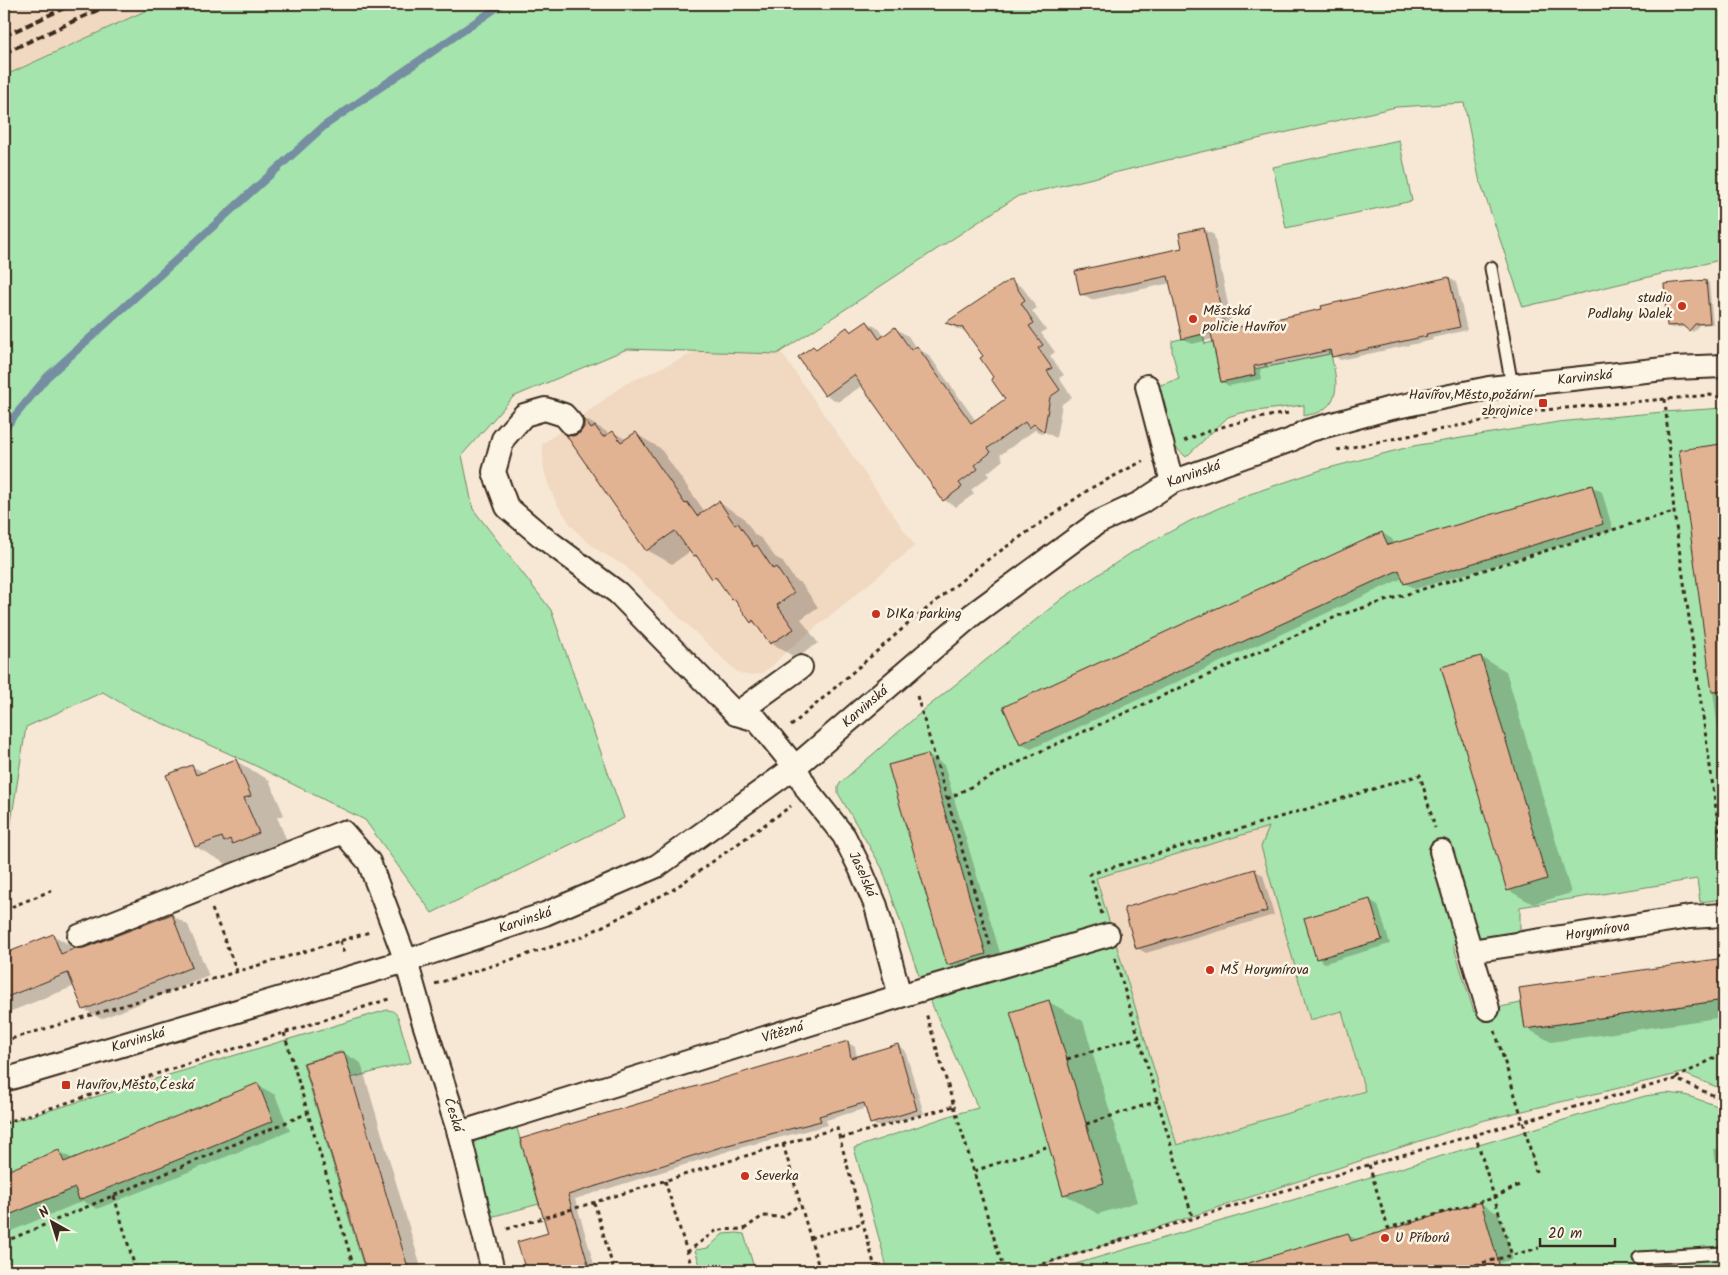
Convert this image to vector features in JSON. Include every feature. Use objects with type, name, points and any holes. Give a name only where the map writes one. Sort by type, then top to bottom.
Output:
[{"type":"street","name":"Karvinská","points":[[4,1080],[406,961],[545,914],[657,866],[795,768],[972,615],[1096,523],[1140,503],[1172,482],[1291,440],[1307,431],[1387,409],[1489,388],[1673,368],[1724,366]]},
{"type":"street","points":[[1146,386],[1172,482]]},
{"type":"street","points":[[572,424],[564,415],[545,409],[524,415],[503,439],[494,472],[507,507],[540,535],[618,593],[736,714],[800,667]]},
{"type":"street","name":"Jaselská","points":[[736,714],[757,720],[795,768],[808,791],[844,836],[876,906],[910,994]]},
{"type":"street","name":"Česká","points":[[203,887],[343,832],[369,862],[406,961],[459,1133],[493,1271]]},
{"type":"street","points":[[1441,851],[1488,1009]]},
{"type":"street","points":[[79,936],[203,887]]},
{"type":"street","name":"Horymírova","points":[[1471,951],[1690,917],[1724,915]]},
{"type":"street","name":"Vítězná","points":[[459,1133],[1108,935]]},
{"type":"lane","points":[[1491,268],[1512,386]]},
{"type":"lane","points":[[1639,1258],[1724,1253]]},
{"type":"path","points":[[1665,399],[1674,512],[1724,865]]},
{"type":"path","points":[[947,799],[1039,752],[1340,616],[1674,512]]},
{"type":"path","points":[[917,696],[997,968]]},
{"type":"path","points":[[1193,1218],[1090,874],[1420,775],[1441,851]]},
{"type":"path","points":[[203,887],[237,971]]},
{"type":"path","points":[[4,910],[55,889]]},
{"type":"path","points":[[4,1041],[392,925]]},
{"type":"path","points":[[910,994],[954,1106],[1004,1271]]},
{"type":"path","points":[[1488,1009],[1523,1121],[1536,1172]]},
{"type":"path","points":[[284,1033],[355,1271]]},
{"type":"path","points":[[1067,1059],[1138,1037]]},
{"type":"path","points":[[1020,1271],[1369,1165],[1675,1079],[1724,1054]]},
{"type":"path","points":[[1675,1079],[1724,1100]]},
{"type":"path","points":[[1086,1124],[1158,1101]]},
{"type":"path","points":[[841,1138],[954,1106]]},
{"type":"path","points":[[4,1242],[308,1114]]},
{"type":"path","points":[[484,1236],[837,1128],[876,1271]]},
{"type":"path","points":[[1475,1134],[1512,1256]]},
{"type":"path","points":[[783,1144],[820,1271]]},
{"type":"path","points":[[974,1171],[1049,1146]]},
{"type":"path","points":[[1369,1165],[1388,1228],[1494,1198],[1519,1185]]},
{"type":"path","points":[[665,1180],[693,1271]]},
{"type":"path","points":[[114,1196],[136,1271]]},
{"type":"path","points":[[594,1202],[614,1271]]},
{"type":"path","points":[[687,1252],[717,1230],[744,1229],[762,1216],[784,1217],[800,1204]]},
{"type":"path","points":[[810,1238],[863,1224]]},
{"type":"path","points":[[1452,1271],[1539,1248]]},
{"type":"path","points":[[1478,1264],[1480,1271]]},
{"type":"shaded area","points":[[17,4],[160,4],[4,76],[4,10]]},
{"type":"shaded area","points":[[696,352],[777,354],[781,352],[915,546],[760,674],[747,675],[737,672],[625,566],[596,549],[580,535],[557,504],[544,470],[542,444],[625,384]]},
{"type":"shaded area","name":"MŠ Horymírova","points":[[1270,827],[1264,838],[1310,1019],[1342,1011],[1365,1091],[1177,1145],[1096,878]]},
{"type":"green space","points":[[160,4],[1724,4],[1724,259],[1523,307],[1479,178],[1464,103],[1396,107],[1018,196],[777,354],[627,349],[513,397],[462,455],[473,509],[551,610],[624,818],[432,913],[365,820],[254,765],[131,709],[103,692],[26,727],[7,848],[4,849],[4,76]]},
{"type":"green space","points":[[1399,140],[1412,201],[1286,228],[1273,167]]},
{"type":"green space","points":[[1203,334],[1205,344],[1213,342],[1221,382],[1255,375],[1254,369],[1265,367],[1265,364],[1267,367],[1329,354],[1328,351],[1330,350],[1336,383],[1334,398],[1321,411],[1304,416],[1304,405],[1240,413],[1228,417],[1186,457],[1171,443],[1157,386],[1179,379],[1172,351],[1172,341]]},
{"type":"green space","points":[[1724,408],[1724,899],[1700,902],[1697,879],[1520,907],[1520,929],[1508,936],[1453,944],[1474,1012],[1521,1003],[1525,1029],[1724,1000],[1724,1090],[1682,1073],[1481,1121],[1020,1271],[888,1271],[854,1148],[978,1108],[918,973],[882,868],[838,793],[838,787],[841,782],[925,709],[1063,598],[1131,553],[1190,521],[1250,494],[1321,470],[1413,446],[1558,422]],"holes":[[[1269,827],[1261,847],[1310,1020],[1342,1011],[1365,1091],[1177,1145],[1096,878]]]},
{"type":"green space","points":[[391,1010],[398,1017],[411,1062],[351,1078],[343,1051],[303,1063],[365,1271],[4,1271],[4,1124]]},
{"type":"green space","points":[[1666,1093],[1685,1095],[1724,1108],[1724,1271],[1052,1271],[1645,1096]]},
{"type":"green space","points":[[514,1118],[539,1204],[483,1219],[466,1136]]},
{"type":"green space","points":[[723,1234],[744,1234],[755,1271],[702,1271],[695,1250],[708,1248]]},
{"type":"building","points":[[1204,228],[1225,329],[1182,339],[1168,276],[1080,295],[1075,271],[1182,248],[1179,233]]},
{"type":"building","points":[[1449,277],[1460,327],[1332,357],[1330,350],[1254,366],[1255,375],[1221,382],[1211,333],[1322,309],[1321,306]]},
{"type":"building","points":[[1011,279],[1025,300],[1021,303],[1034,323],[1029,326],[1043,345],[1038,348],[1052,368],[1047,371],[1060,390],[1050,397],[1044,432],[1034,424],[1029,428],[1025,422],[988,448],[991,452],[975,465],[978,469],[959,483],[962,487],[943,501],[854,375],[825,396],[798,357],[813,346],[816,349],[847,327],[851,332],[867,321],[879,339],[895,327],[911,350],[917,346],[971,423],[1005,399],[991,379],[993,377],[980,358],[983,356],[963,328],[945,323]]},
{"type":"building","points":[[1706,280],[1710,323],[1695,324],[1689,331],[1682,325],[1667,326],[1664,284]]},
{"type":"building","points":[[582,416],[591,429],[595,426],[603,437],[613,431],[621,442],[636,432],[685,504],[687,502],[697,516],[719,501],[735,525],[738,523],[754,547],[757,545],[773,569],[776,567],[794,593],[777,605],[794,629],[770,644],[753,620],[751,623],[734,599],[732,600],[715,576],[712,579],[696,555],[693,556],[675,531],[646,551],[566,435],[573,436],[580,433],[584,427]]},
{"type":"building","points":[[1721,444],[1724,470],[1724,691],[1712,692],[1679,450]]},
{"type":"building","points":[[1592,485],[1603,524],[1404,584],[1399,570],[1020,744],[1003,707],[1382,532],[1388,545]]},
{"type":"building","points":[[1481,656],[1547,879],[1507,891],[1441,667]]},
{"type":"building","points":[[928,754],[986,954],[947,965],[888,765]]},
{"type":"building","points":[[236,759],[251,796],[244,798],[259,833],[232,844],[230,839],[224,842],[222,837],[195,847],[166,775],[192,765],[196,775]]},
{"type":"building","points":[[1255,869],[1267,911],[1136,949],[1124,908]]},
{"type":"building","points":[[1370,899],[1382,940],[1316,959],[1304,918]]},
{"type":"building","points":[[172,914],[192,967],[83,1010],[68,973],[4,998],[4,954],[53,934],[61,954],[76,948],[84,948]]},
{"type":"building","points":[[1724,958],[1724,1000],[1525,1029],[1519,988]]},
{"type":"building","points":[[1049,1000],[1104,1183],[1063,1195],[1010,1012]]},
{"type":"building","points":[[848,1041],[851,1058],[898,1044],[917,1110],[870,1124],[864,1103],[819,1116],[821,1121],[724,1146],[568,1195],[590,1271],[526,1271],[517,1242],[548,1233],[520,1139]]},
{"type":"building","points":[[344,1052],[409,1271],[366,1271],[322,1124],[304,1063]]},
{"type":"building","points":[[258,1083],[273,1121],[79,1200],[75,1188],[4,1217],[4,1172],[59,1150],[64,1162]]},
{"type":"building","points":[[1481,1202],[1501,1271],[1240,1271],[1239,1266],[1348,1233],[1351,1241]]},
{"type":"waterway","points":[[4,429],[47,377],[324,126],[502,4]]},
{"type":"railway","points":[[4,36],[73,4]]},
{"type":"railway","points":[[4,53],[111,4]]},
{"type":"place","name":"studio Podlahy Walek","points":[[1682,306]]},
{"type":"place","name":"Městská policie Havířov","points":[[1193,319]]},
{"type":"place","name":"Havířov,Město,požární zbrojnice","points":[[1543,403]]},
{"type":"place","name":"DIKa parking","points":[[876,614]]},
{"type":"place","name":"MŠ Horymírova","points":[[1210,970]]},
{"type":"place","name":"Havířov,Město,Česká","points":[[66,1085]]},
{"type":"place","name":"Severka","points":[[745,1176]]},
{"type":"place","name":"U Příborů","points":[[1385,1238]]}]
